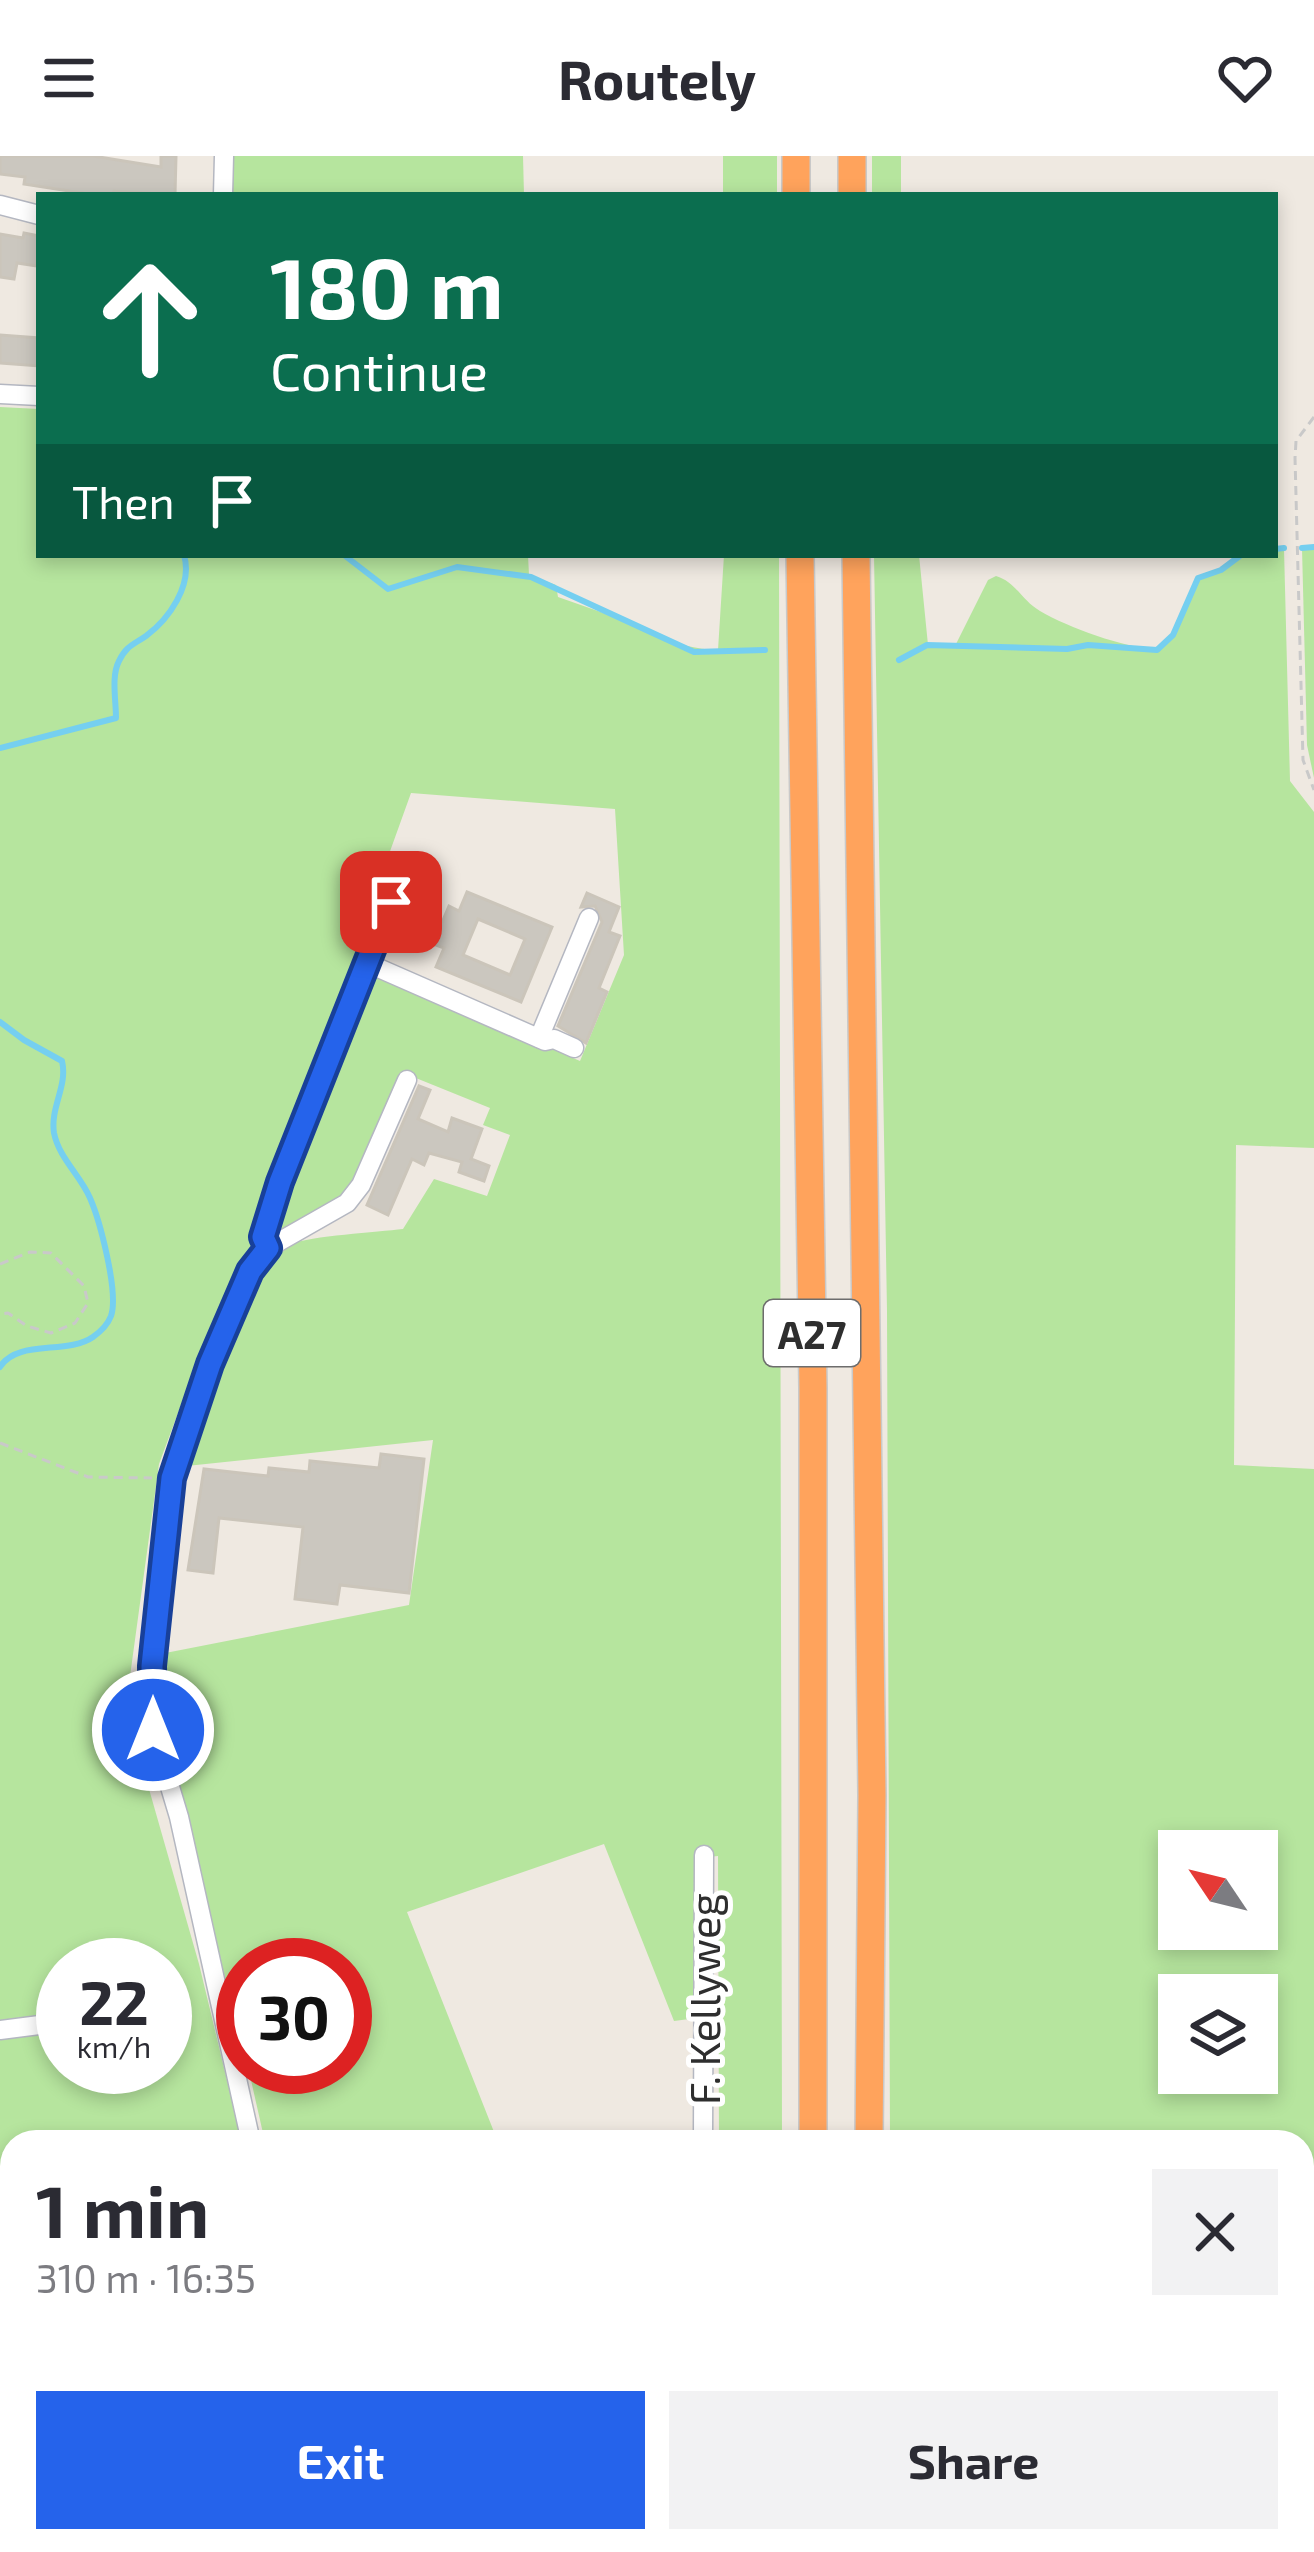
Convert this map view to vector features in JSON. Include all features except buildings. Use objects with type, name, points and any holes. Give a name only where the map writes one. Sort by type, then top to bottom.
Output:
[{"type":"highway","points":[[796,156],[796,192]]},
{"type":"highway","points":[[852,156],[852,192]]},
{"type":"highway","name":"A27","points":[[800,558],[813,1388],[813,2130]]},
{"type":"highway","name":"A27","points":[[856,558],[872,1772],[869,2130]]},
{"type":"street","points":[[223,192],[224,156]]},
{"type":"street","points":[[0,205],[36,214]]},
{"type":"street","points":[[0,394],[36,396]]},
{"type":"street","points":[[268,1248],[263,1237],[280,1182],[391,902]]},
{"type":"street","points":[[539,1038],[589,918]]},
{"type":"street","points":[[367,963],[539,1038],[574,1048]]},
{"type":"street","points":[[247,2130],[179,1817],[153,1730],[152,1666],[172,1478],[210,1364],[250,1271],[268,1248],[346,1203],[362,1185],[407,1080]]},
{"type":"street","name":"F. Kellyweg","points":[[703,2130],[704,1856]]},
{"type":"street","points":[[0,2030],[36,2025]]},
{"type":"path","points":[[1314,417],[1296,441],[1294,498],[1303,760],[1314,790]]},
{"type":"path","points":[[0,1264],[30,1252],[51,1253],[84,1286],[88,1303],[75,1323],[51,1333],[27,1326],[8,1313],[0,1314]]},
{"type":"path","points":[[0,1442],[88,1477],[172,1478]]},
{"type":"green space","points":[[232,156],[523,156],[524,192],[230,192]]},
{"type":"green space","points":[[723,156],[777,156],[777,192],[723,192]]},
{"type":"green space","points":[[872,156],[901,156],[901,192],[872,192]]},
{"type":"green space","points":[[0,407],[36,409],[36,558],[528,558],[529,575],[556,585],[558,597],[676,643],[718,650],[724,558],[779,558],[782,2130],[719,2130],[718,1856],[698,1858],[697,2018],[674,2021],[604,1844],[407,1912],[493,2130],[262,2130],[254,2094],[372,2094],[372,1938],[216,1938],[216,1943],[149,1722],[150,1656],[409,1605],[433,1440],[177,1467],[240,1310],[274,1257],[300,1241],[403,1229],[434,1179],[487,1196],[510,1135],[483,1125],[490,1108],[401,1072],[345,1196],[277,1236],[269,1233],[373,972],[580,1061],[624,955],[615,809],[411,793],[384,868],[376,874],[388,890],[265,1189],[252,1229],[253,1247],[210,1327],[159,1464],[128,1691],[131,1726],[192,1938],[36,1938],[36,2094],[192,2094],[192,1940],[216,2034],[216,2094],[230,2094],[239,2130],[0,2130]]},
{"type":"green space","points":[[1314,547],[1314,778],[1307,745],[1302,548]]},
{"type":"green space","points":[[1278,549],[1284,549],[1290,781],[1314,812],[1314,1148],[1236,1145],[1234,1465],[1314,1469],[1314,2130],[890,2130],[887,1311],[874,558],[919,558],[928,645],[955,646],[988,580],[996,576],[1034,607],[1066,624],[1157,650],[1173,635],[1198,578],[1237,558],[1278,558]]},
{"type":"waterway","points":[[1302,548],[1314,547]]},
{"type":"waterway","points":[[1278,549],[1284,548]]},
{"type":"waterway","points":[[0,748],[116,718],[119,661],[163,620],[177,600],[185,578],[185,558]]},
{"type":"waterway","points":[[348,558],[388,589],[457,567],[531,577],[694,652],[765,650]]},
{"type":"waterway","points":[[899,660],[927,645],[1157,650],[1173,635],[1198,578],[1237,558]]},
{"type":"waterway","points":[[0,1022],[62,1061],[54,1133],[94,1209],[113,1305],[108,1322],[93,1337],[18,1353],[0,1367]]},
{"type":"route","points":[[153,1730],[152,1666],[172,1478],[210,1364],[250,1271],[268,1248],[263,1237],[280,1182],[391,902]]}]
